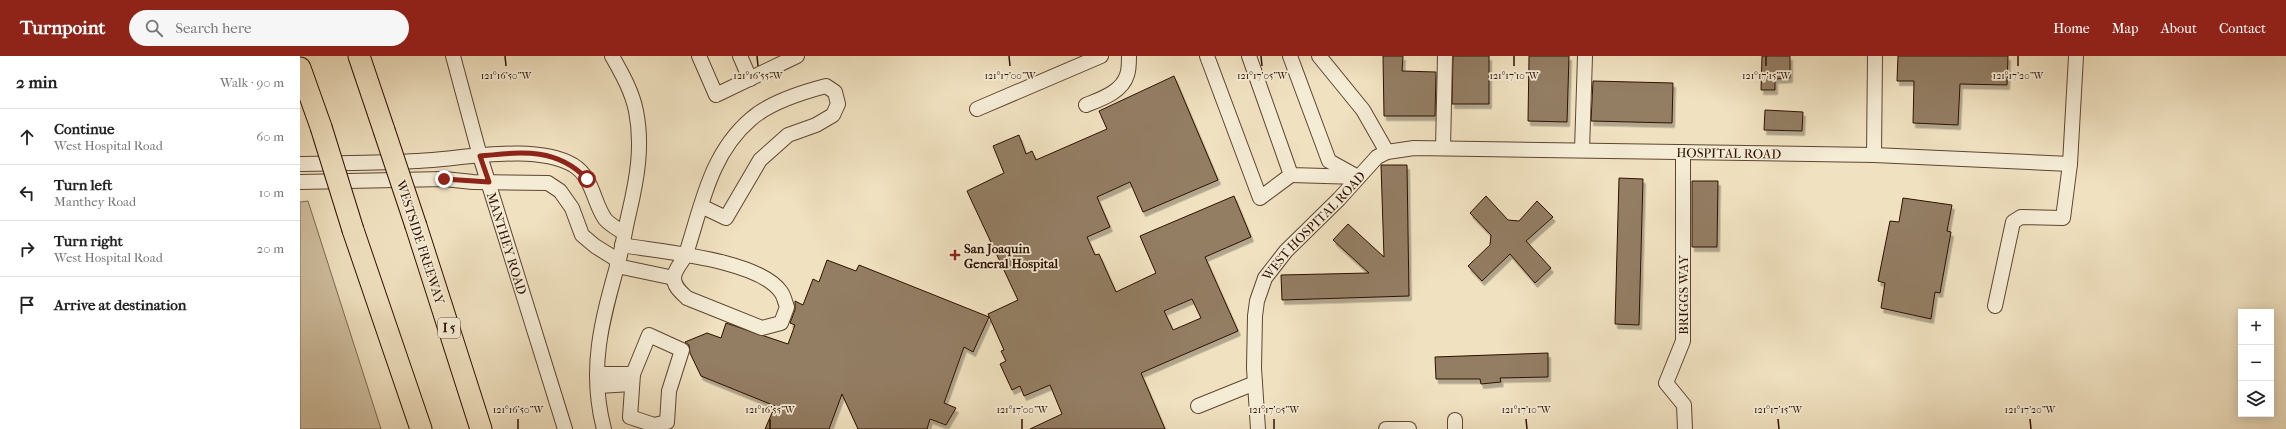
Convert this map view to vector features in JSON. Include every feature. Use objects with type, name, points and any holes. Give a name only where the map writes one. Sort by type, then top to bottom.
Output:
[{"type":"highway","name":"WESTSIDE FREEWAY","points":[[359,56],[416,226],[481,429]]},
{"type":"highway","points":[[300,68],[321,127],[353,230],[421,429]]},
{"type":"street","name":"MANTHEY ROAD","points":[[453,56],[480,156],[565,429]]},
{"type":"street","points":[[604,429],[598,380],[597,357],[602,321],[618,263],[637,179],[640,145],[636,110],[628,84],[612,56]]},
{"type":"street","points":[[699,56],[716,95],[797,56]]},
{"type":"street","points":[[740,56],[750,78]]},
{"type":"street","points":[[977,109],[1101,56]]},
{"type":"street","points":[[1086,105],[1107,96],[1119,87],[1127,76],[1130,56]]},
{"type":"street","points":[[1208,56],[1260,198],[1291,175],[1358,177]]},
{"type":"street","points":[[1249,56],[1291,175]]},
{"type":"street","points":[[1290,56],[1329,161],[1358,177]]},
{"type":"street","points":[[1319,56],[1364,110],[1387,152]]},
{"type":"street","points":[[1443,148],[1445,56]]},
{"type":"street","points":[[1582,150],[1585,56]]},
{"type":"street","points":[[1874,155],[1875,56]]},
{"type":"street","points":[[1995,306],[2013,222],[2021,217],[2063,218],[2070,164],[2076,56]]},
{"type":"street","points":[[300,164],[417,161],[480,156],[541,154],[560,159],[574,166],[587,179],[604,217],[623,239],[685,256],[727,263],[762,277],[781,292],[787,307],[781,323],[762,328],[687,298],[677,289],[674,278],[685,256],[700,206],[717,161],[730,140],[752,118],[798,93],[826,86],[835,92],[838,104],[833,115],[816,125],[788,135],[760,160],[726,218],[700,206]]},
{"type":"street","name":"HOSPITAL ROAD","points":[[1387,152],[1414,148],[1443,148],[1874,155],[2070,164]]},
{"type":"street","name":"WEST HOSPITAL ROAD","points":[[1258,429],[1255,383],[1255,316],[1257,301],[1265,278],[1286,252],[1339,199],[1369,164],[1387,152]]},
{"type":"street","name":"BRIGGS WAY","points":[[1684,152],[1683,341],[1666,383],[1684,405],[1685,429]]},
{"type":"street","points":[[300,182],[444,179],[489,182],[548,183],[560,191],[572,208],[582,235],[595,246],[618,263],[674,278]]},
{"type":"street","points":[[649,335],[682,350],[669,391],[667,422],[654,425],[630,417],[633,379],[649,335]]},
{"type":"street","points":[[598,380],[633,379]]},
{"type":"street","points":[[1198,406],[1255,383]]},
{"type":"street","points":[[1386,429],[1409,429]]},
{"type":"shaded area","points":[[308,201],[381,429],[300,429],[300,202]]},
{"type":"building","points":[[1383,56],[1403,56],[1402,71],[1436,72],[1435,116],[1384,116]]},
{"type":"building","points":[[1453,56],[1489,56],[1489,104],[1452,104]]},
{"type":"building","points":[[1529,56],[1569,56],[1567,122],[1528,121]]},
{"type":"building","points":[[1762,56],[1790,56],[1790,78],[1775,79],[1775,90],[1761,90]]},
{"type":"building","points":[[1898,56],[2008,56],[2007,85],[1960,84],[1958,125],[1913,123],[1914,81],[1897,81]]},
{"type":"building","points":[[1174,76],[1218,180],[1143,212],[1130,182],[1097,197],[1110,227],[1087,237],[1095,255],[1099,254],[1116,292],[1156,273],[1140,236],[1234,196],[1251,237],[1205,257],[1238,331],[1141,373],[1165,429],[1030,429],[1062,414],[1050,385],[1024,396],[1020,386],[1012,390],[1000,364],[1006,361],[1001,351],[1004,350],[988,314],[1018,300],[967,191],[1004,173],[993,146],[1019,135],[1026,154],[1032,151],[1036,160],[1107,129],[1099,111]],"holes":[[[1192,299],[1201,318],[1173,330],[1164,311]]]},
{"type":"building","points":[[1593,81],[1673,83],[1672,123],[1591,121]]},
{"type":"building","points":[[1765,110],[1803,112],[1802,131],[1764,130]]},
{"type":"building","points":[[1381,165],[1407,165],[1409,296],[1282,300],[1281,275],[1369,273],[1333,240],[1348,224],[1384,257]]},
{"type":"building","points":[[1619,178],[1643,179],[1639,325],[1615,324]]},
{"type":"building","points":[[1692,181],[1718,181],[1717,247],[1692,247]]},
{"type":"building","points":[[1486,196],[1508,220],[1519,221],[1537,201],[1553,217],[1526,241],[1551,268],[1535,283],[1510,254],[1482,281],[1468,266],[1490,245],[1491,235],[1470,213]]},
{"type":"building","points":[[1903,198],[1952,205],[1947,231],[1951,232],[1940,293],[1935,292],[1931,319],[1881,308],[1885,283],[1878,281],[1890,221],[1899,222]]},
{"type":"building","points":[[827,260],[856,271],[859,265],[989,317],[973,352],[964,347],[944,403],[956,408],[946,425],[930,419],[927,429],[858,429],[842,394],[829,429],[765,429],[775,406],[701,376],[690,353],[689,345],[685,342],[707,333],[721,338],[726,323],[788,344],[795,325],[790,323],[795,310],[795,301],[803,305],[813,279],[819,282]]},
{"type":"building","points":[[1548,353],[1548,377],[1500,378],[1501,382],[1481,384],[1480,379],[1436,379],[1435,357]]},
{"type":"place","name":"San Joaquin General Hospital","points":[[955,255]]},
{"type":"route","points":[[444,179],[489,182],[480,156],[520,153],[541,154],[560,159],[574,166],[587,179]]}]
